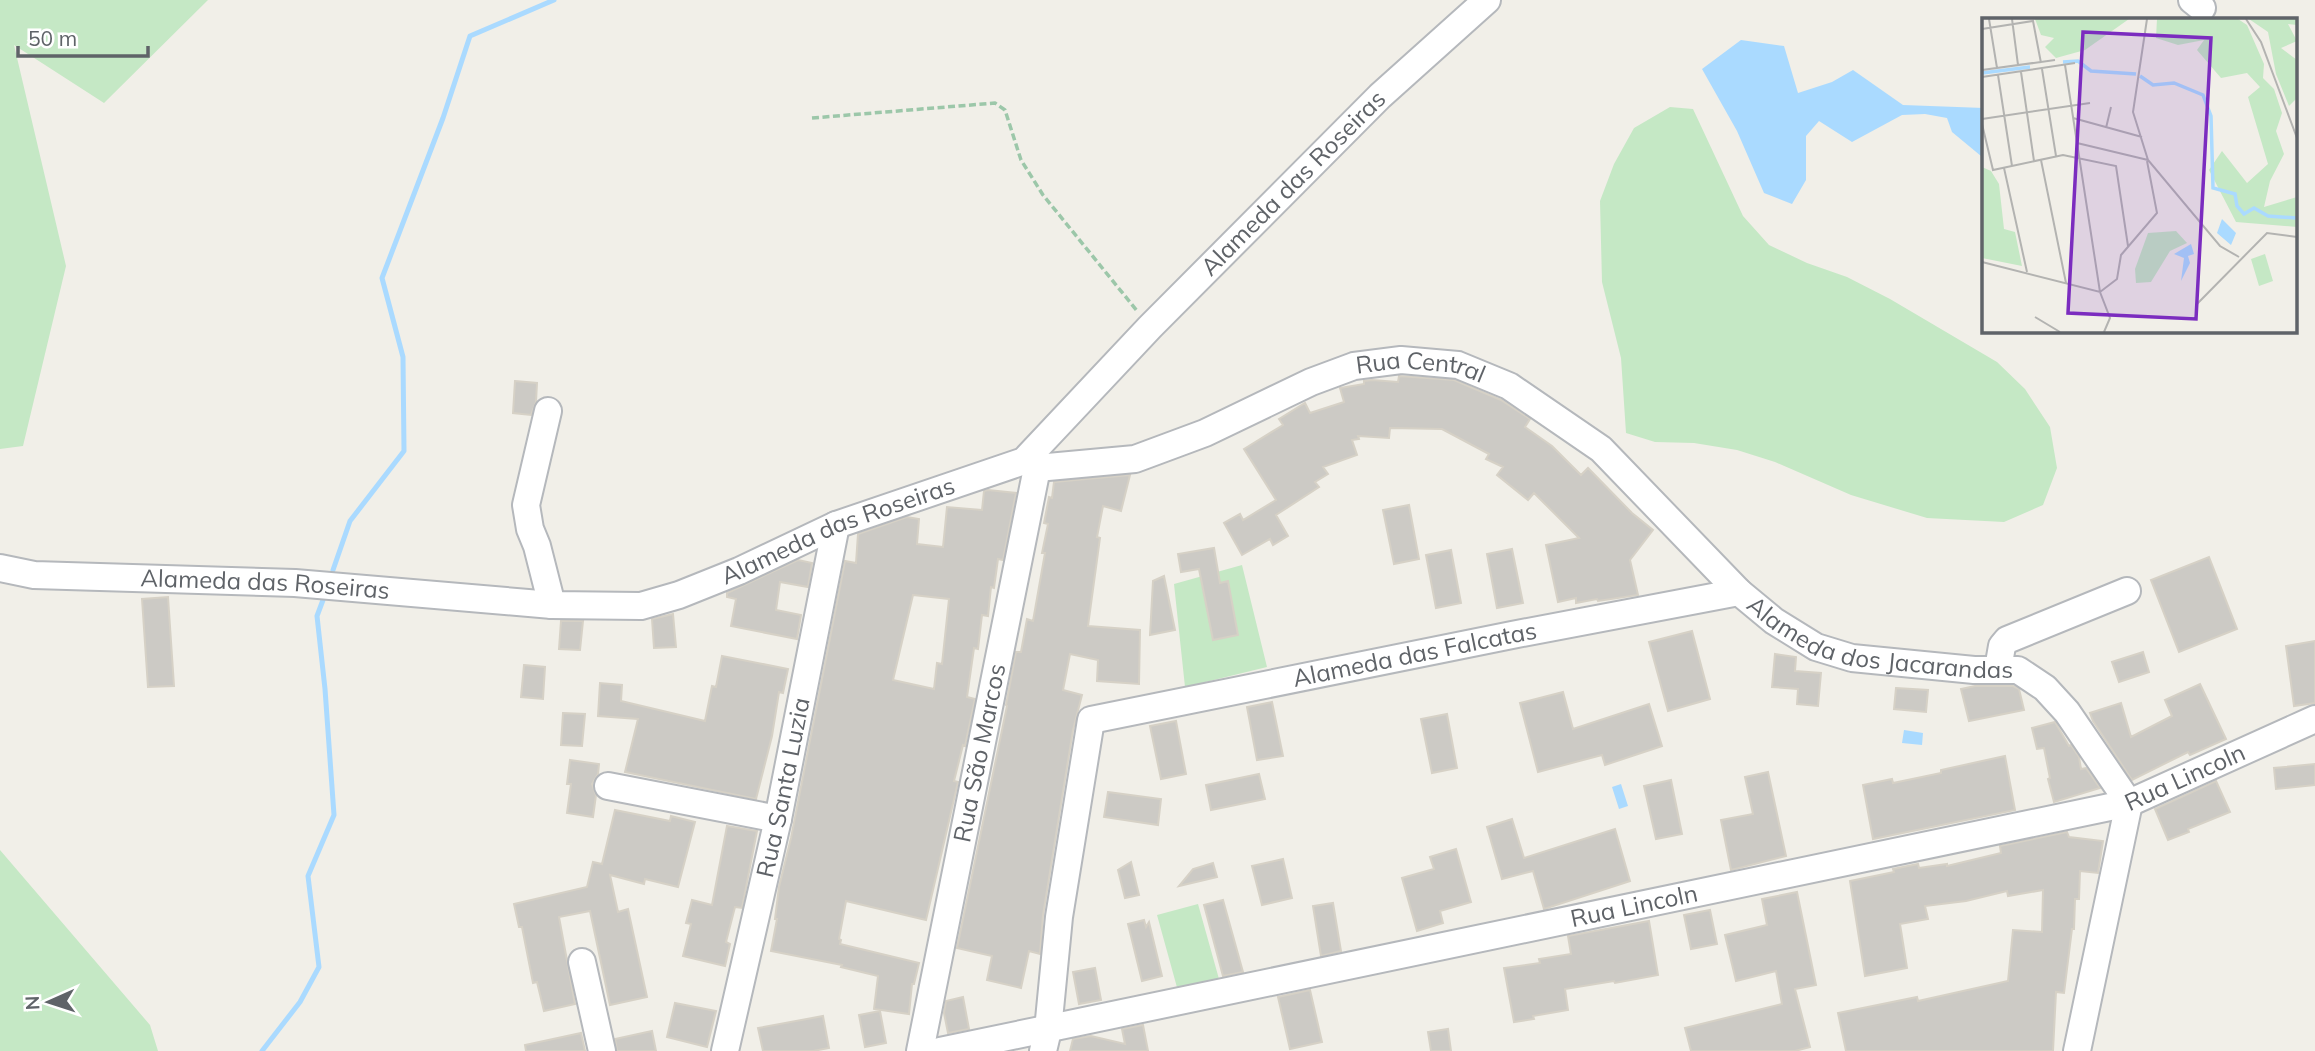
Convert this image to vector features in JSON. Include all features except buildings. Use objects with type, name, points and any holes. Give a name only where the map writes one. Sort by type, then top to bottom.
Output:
[{"type":"street","name":"Alameda das Roseiras","points":[[0,568],[34,575],[295,583],[552,606],[641,606],[679,595],[739,571],[836,525],[1031,464],[1150,327],[1380,96],[1487,0]]},
{"type":"street","name":"Rua Central","points":[[1031,464],[1135,459],[1205,433],[1311,382],[1354,366],[1401,359],[1458,365],[1509,386],[1601,449],[1739,592]]},
{"type":"street","points":[[548,411],[526,505],[552,606]]},
{"type":"street","name":"Rua São Marcos","points":[[920,1051],[1031,464]]},
{"type":"street","name":"Rua Santa Luzia","points":[[725,1051],[778,819],[836,525]]},
{"type":"street","points":[[1997,669],[2001,646],[2007,640],[2127,591]]},
{"type":"street","name":"Alameda dos Jacarandas","points":[[1739,592],[1774,621],[1816,647],[1852,658],[1974,670],[2018,670],[2045,688],[2067,712],[2129,803]]},
{"type":"street","name":"Alameda das Falcatas","points":[[1046,1040],[1059,917],[1091,720],[1739,592]]},
{"type":"street","name":"Rua Lincoln","points":[[940,1051],[1046,1040],[2129,803],[2315,719]]},
{"type":"street","points":[[608,786],[778,819]]},
{"type":"street","points":[[2077,1051],[2129,803]]},
{"type":"street","points":[[582,962],[601,1051]]},
{"type":"path","points":[[813,118],[996,103],[1001,105],[1021,160],[1043,195],[1150,327]]},
{"type":"green space","points":[[0,0],[208,0],[104,103],[14,45],[66,266],[23,446],[0,449]]},
{"type":"green space","points":[[1670,107],[1693,109],[1743,216],[1769,245],[1807,263],[1847,277],[1890,299],[1997,362],[2025,389],[2050,427],[2057,468],[2043,505],[2004,522],[1927,518],[1851,495],[1775,462],[1737,450],[1694,443],[1655,442],[1626,433],[1621,358],[1602,282],[1600,201],[1614,164],[1634,128]]},
{"type":"green space","points":[[1242,565],[1267,667],[1185,687],[1174,584]]},
{"type":"green space","points":[[0,850],[150,1025],[158,1051],[0,1051]]},
{"type":"green space","points":[[1198,904],[1219,979],[1178,991],[1157,915]]},
{"type":"water","points":[[1741,40],[1784,46],[1798,93],[1832,82],[1853,70],[1903,105],[1982,108],[1982,155],[1952,132],[1947,118],[1925,114],[1902,115],[1852,142],[1819,121],[1806,136],[1806,180],[1792,204],[1764,193],[1737,131],[1702,69]]},
{"type":"water","points":[[1904,730],[1923,733],[1922,745],[1902,743]]},
{"type":"water","points":[[1621,784],[1628,806],[1619,809],[1612,787]]},
{"type":"waterway","points":[[333,570],[350,521],[404,451],[403,357],[382,278],[443,118],[470,36],[554,0]]},
{"type":"waterway","points":[[262,1051],[300,1002],[319,967],[308,876],[334,815],[317,616],[323,600]]}]
